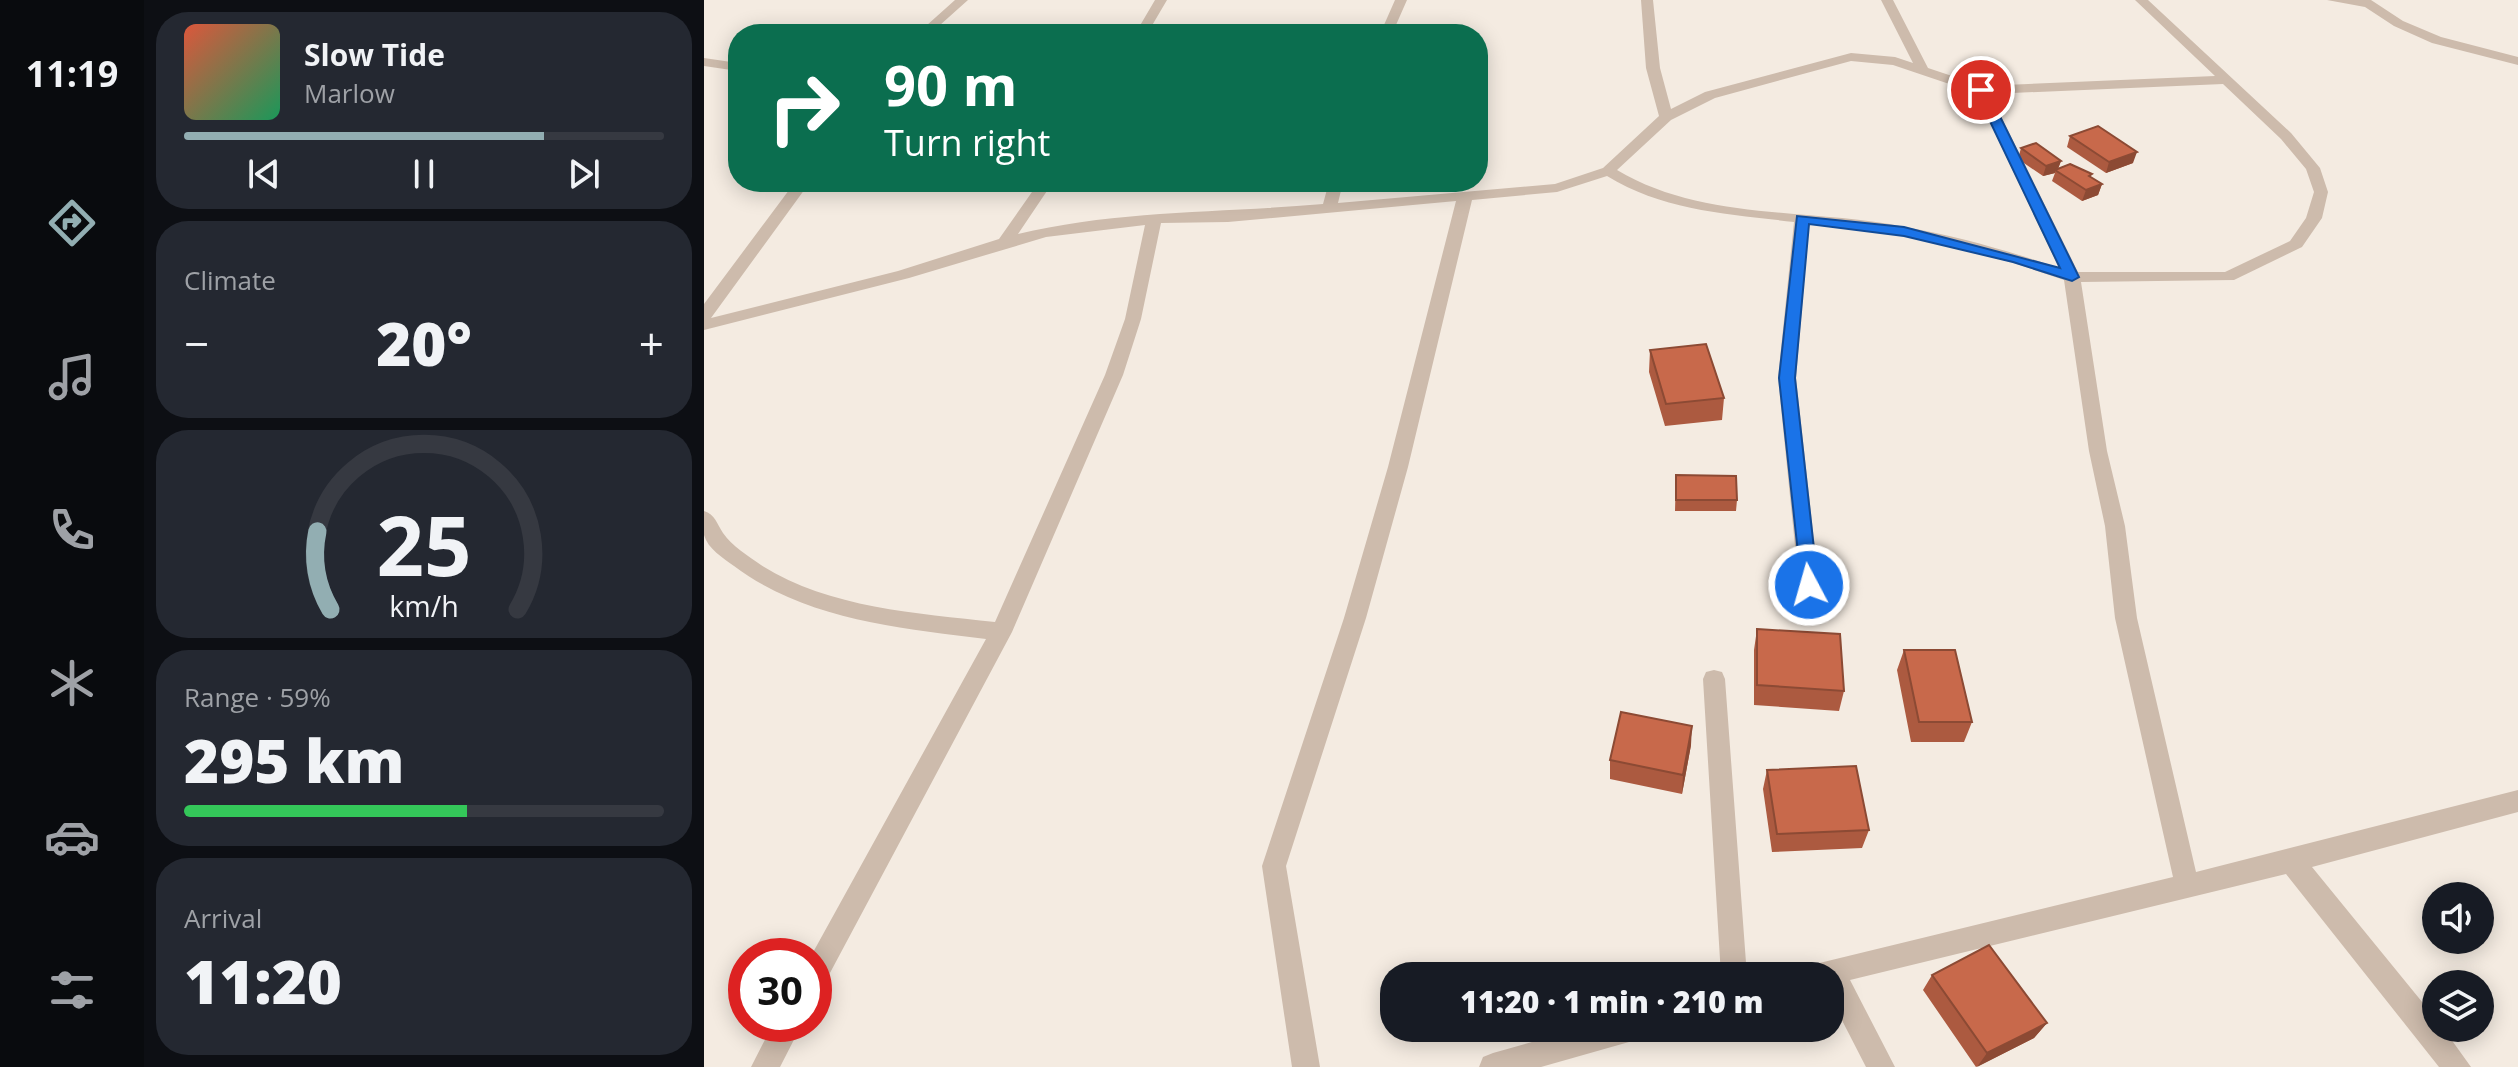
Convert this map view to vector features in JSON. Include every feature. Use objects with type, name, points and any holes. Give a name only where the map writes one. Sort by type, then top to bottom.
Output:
[{"type":"street","points":[[934,24],[962,0]]},
{"type":"street","points":[[1147,24],[1161,0]]},
{"type":"street","points":[[1390,24],[1401,0]]},
{"type":"street","points":[[1647,0],[1653,68],[1666,117]]},
{"type":"street","points":[[1887,0],[1923,70]]},
{"type":"street","points":[[1608,171],[1638,189],[1678,203],[1904,231],[2017,259],[2072,277],[2228,277],[2296,244],[2314,218],[2321,192],[2313,168],[2286,136],[2141,0]]},
{"type":"street","points":[[2333,0],[2366,2],[2425,36],[2459,48],[2518,61]]},
{"type":"street","points":[[704,325],[903,275],[1046,232],[1154,219],[1329,208],[1557,188],[1608,171],[1666,117],[1710,95],[1851,57],[1873,57],[1981,90],[2226,80]]},
{"type":"street","points":[[704,62],[728,66]]},
{"type":"street","points":[[1981,90],[2072,277],[2098,451],[2115,526],[2126,618],[2187,885]]},
{"type":"street","points":[[704,316],[796,192]]},
{"type":"street","points":[[1005,242],[1039,192]]},
{"type":"street","points":[[1329,208],[1333,192]]},
{"type":"street","points":[[1306,1067],[1274,866],[1355,618],[1394,482],[1465,196]]},
{"type":"street","points":[[832,944],[1001,632],[1114,375],[1133,319],[1154,219]]},
{"type":"street","points":[[1802,219],[1787,378],[1809,585]]},
{"type":"street","points":[[704,518],[723,547],[770,579],[842,610],[1001,632]]},
{"type":"street","points":[[1714,679],[1733,962]]},
{"type":"street","points":[[1844,968],[2291,861],[2518,801]]},
{"type":"street","points":[[2291,861],[2457,1067]]},
{"type":"street","points":[[1844,1008],[1881,1067]]},
{"type":"street","points":[[765,1067],[778,1042]]},
{"type":"street","points":[[1493,1067],[1580,1042]]},
{"type":"building","points":[[2098,126],[2137,152],[2109,162],[2070,136]]},
{"type":"building","points":[[2036,143],[2061,161],[2046,166],[2021,148]]},
{"type":"building","points":[[2070,164],[2092,174],[2089,176],[2102,184],[2086,190],[2055,170]]},
{"type":"building","points":[[1706,344],[1724,398],[1666,404],[1650,350]]},
{"type":"building","points":[[1676,475],[1736,476],[1737,500],[1676,500]]},
{"type":"building","points":[[1757,629],[1840,634],[1844,691],[1757,685]]},
{"type":"building","points":[[1904,650],[1955,650],[1972,722],[1919,722]]},
{"type":"building","points":[[1621,712],[1692,726],[1683,775],[1610,760]]},
{"type":"building","points":[[1856,766],[1869,830],[1777,834],[1767,770]]},
{"type":"building","points":[[1989,945],[2047,1023],[1987,1053],[1932,975]]},
{"type":"route","points":[[1809,585],[1787,378],[1802,219],[1904,231],[2017,259],[2072,277],[1981,90]]}]
